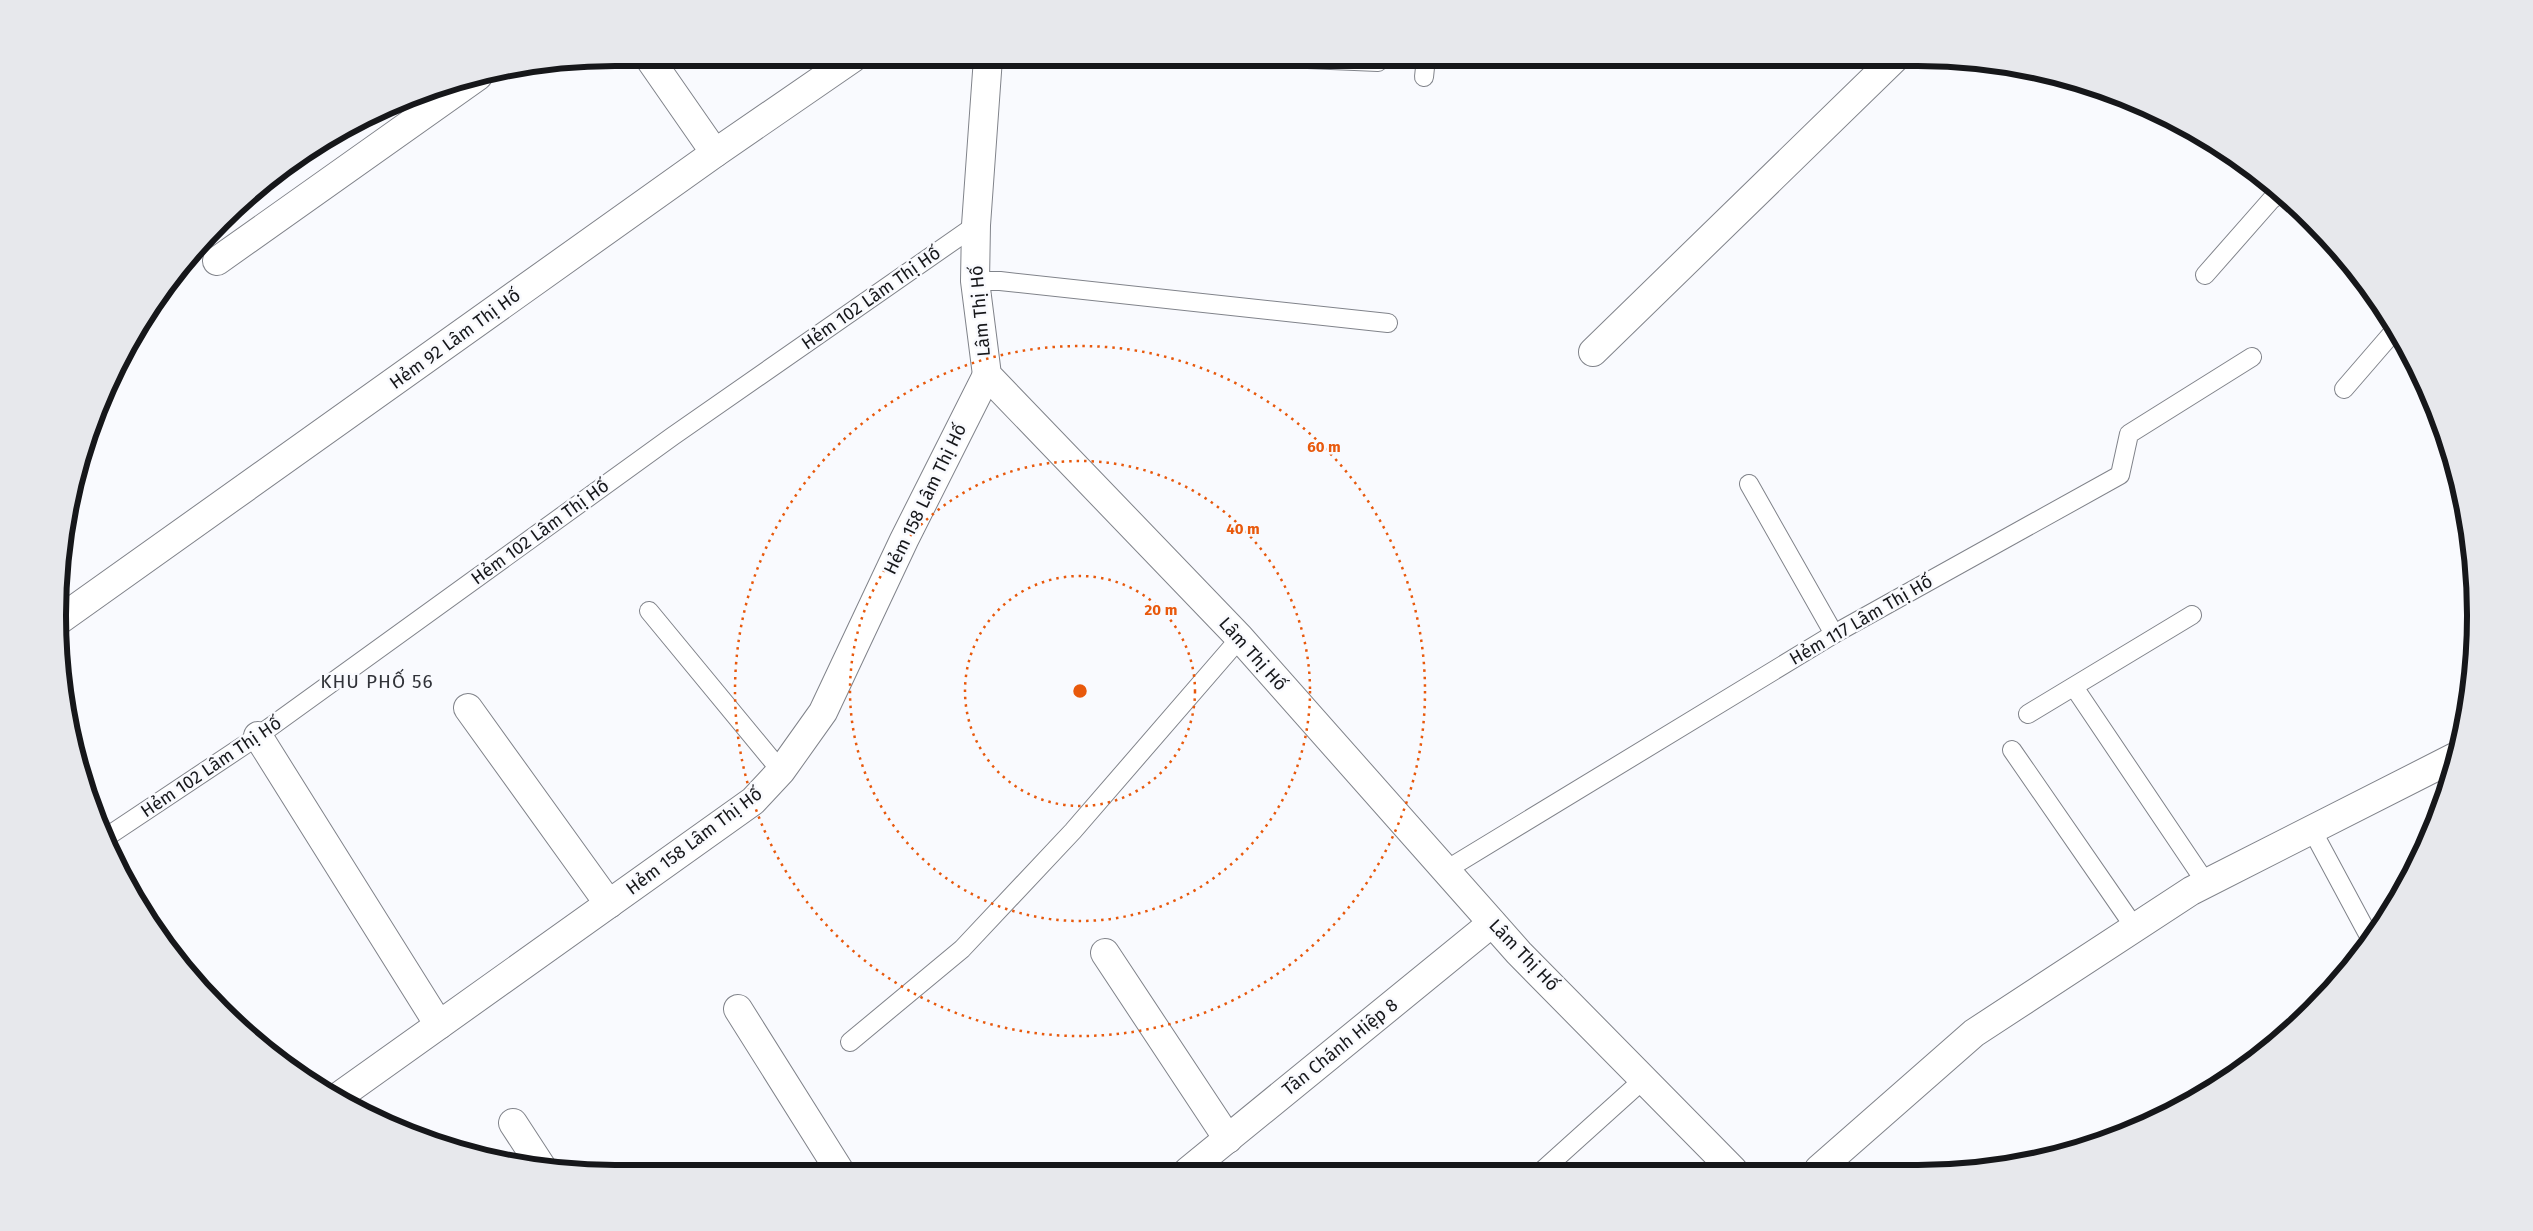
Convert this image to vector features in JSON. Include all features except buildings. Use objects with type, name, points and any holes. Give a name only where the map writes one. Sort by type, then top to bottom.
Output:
[{"type":"street","points":[[655,66],[715,153]]},
{"type":"street","name":"Hẻm 92 Lâm Thị Hố","points":[[66,616],[715,153],[841,66]]},
{"type":"street","name":"Lâm Thị Hố","points":[[987,66],[976,225],[975,281],[987,375],[1240,638],[1492,923],[1728,1165]]},
{"type":"street","points":[[1593,352],[1887,66]]},
{"type":"street","points":[[217,261],[460,89]]},
{"type":"street","name":"Hẻm 158 Lâm Thị Hố","points":[[344,1093],[753,801],[781,771],[823,712],[904,540],[987,375]]},
{"type":"street","points":[[468,708],[609,904]]},
{"type":"street","points":[[258,736],[439,1025]]},
{"type":"street","points":[[1824,1165],[1974,1033],[2135,928],[2206,884],[2447,761]]},
{"type":"street","name":"Tân Chánh Hiệp 8","points":[[1196,1165],[1492,923]]},
{"type":"street","points":[[1105,953],[1228,1139]]},
{"type":"street","points":[[738,1009],[837,1165]]},
{"type":"street","points":[[513,1123],[536,1159]]},
{"type":"lane","points":[[1424,77],[1425,66]]},
{"type":"lane","points":[[2205,274],[2274,198]]},
{"type":"lane","name":"Hẻm 102 Lâm Thị Hố","points":[[112,834],[258,736],[673,436],[976,225]]},
{"type":"lane","points":[[975,281],[1000,281],[1388,324]]},
{"type":"lane","points":[[2344,389],[2390,335]]},
{"type":"lane","name":"Hẻm 117 Lâm Thị Hố","points":[[1446,870],[1834,634],[2120,475],[2129,434],[2252,358]]},
{"type":"lane","points":[[1749,484],[1834,634]]},
{"type":"lane","points":[[649,611],[781,771]]},
{"type":"lane","points":[[2028,714],[2192,615]]},
{"type":"lane","points":[[850,1042],[962,949],[1073,831],[1240,638]]},
{"type":"lane","points":[[2074,687],[2206,884]]},
{"type":"lane","points":[[2012,750],[2135,928]]},
{"type":"lane","points":[[2312,830],[2366,931]]},
{"type":"lane","points":[[1549,1165],[1644,1079]]},
{"type":"district","name":"KHU PHỐ 56","points":[[377,681]]}]
